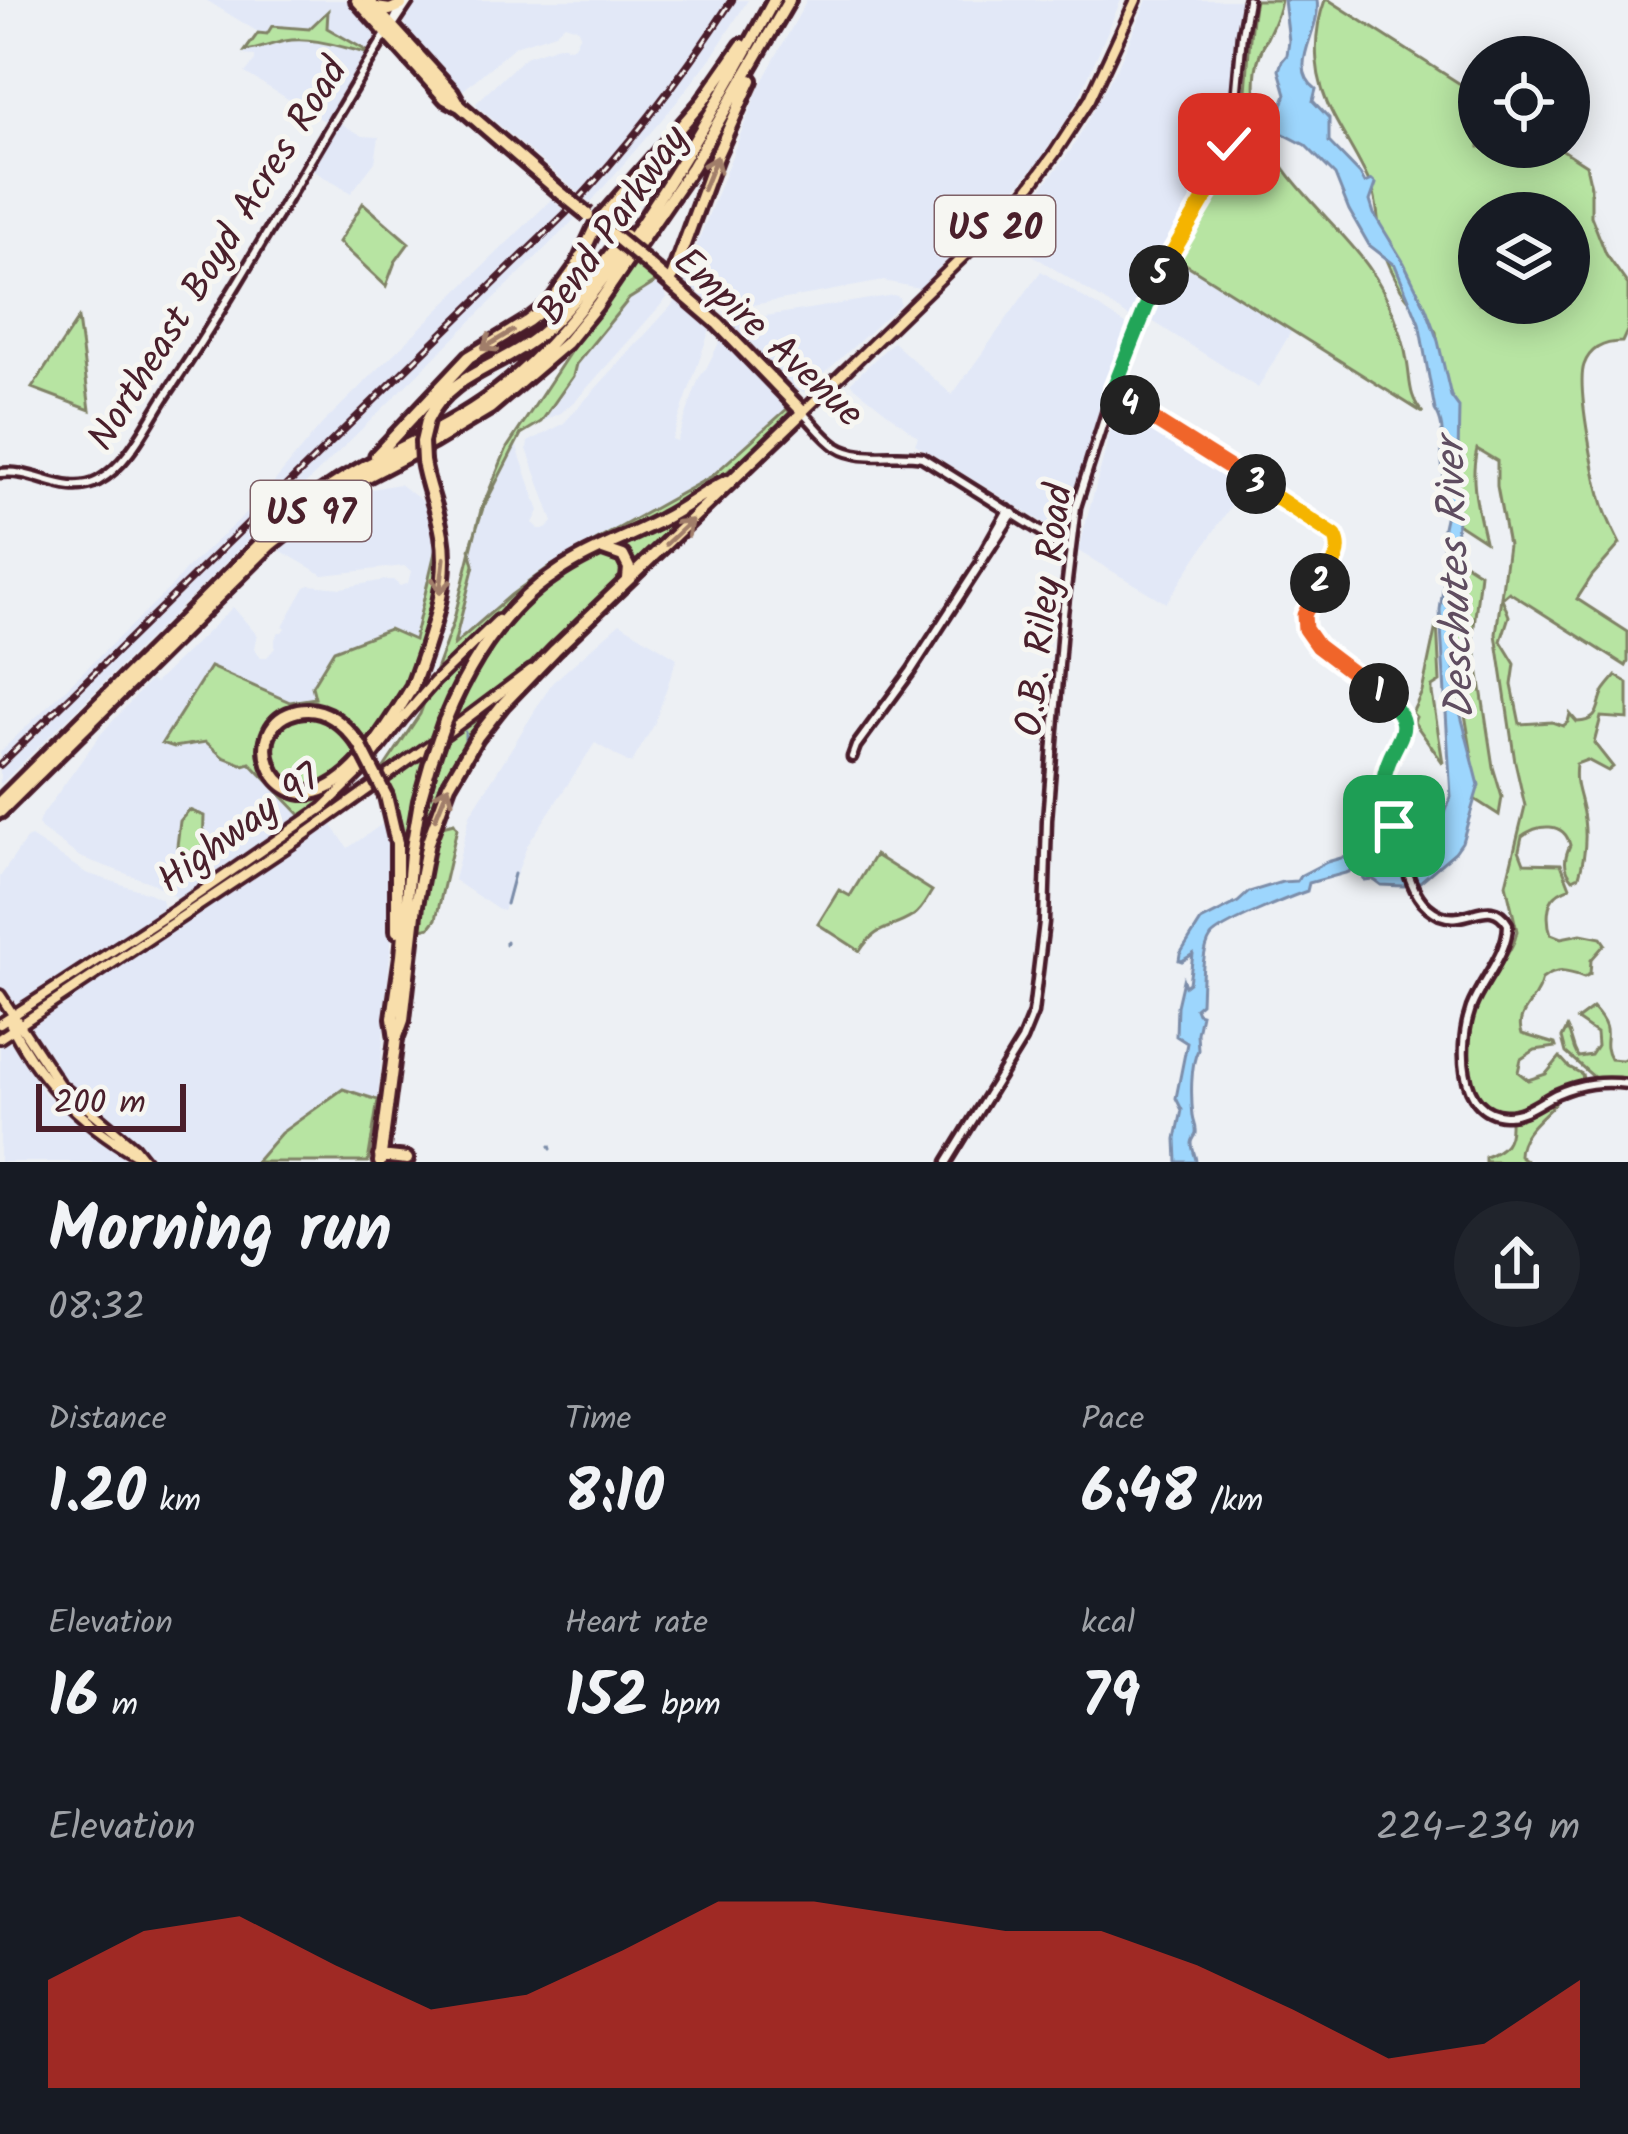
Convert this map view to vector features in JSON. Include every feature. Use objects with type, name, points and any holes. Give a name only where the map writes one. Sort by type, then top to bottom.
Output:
[{"type":"highway","name":"Empire Avenue","points":[[357,0],[452,92],[460,106],[718,324],[803,412]]},
{"type":"highway","name":"Bend Parkway","points":[[0,802],[303,505],[366,466],[453,422],[527,366],[597,288],[653,207],[779,1]]},
{"type":"highway","name":"Bend Parkway","points":[[0,815],[297,521],[335,493],[490,408],[566,343],[692,167],[779,1]]},
{"type":"highway","points":[[366,466],[469,357],[550,304],[577,266],[598,223],[779,1]]},
{"type":"highway","points":[[670,283],[779,1]]},
{"type":"highway","points":[[372,4],[390,10],[405,2]]},
{"type":"highway","name":"Empire Avenue","points":[[372,4],[389,30]]},
{"type":"highway","points":[[385,741],[412,689],[436,611],[445,562],[442,531],[423,461],[422,442],[435,404],[451,388],[545,330],[653,207]]},
{"type":"highway","name":"US 20","points":[[395,1039],[414,993],[419,884],[440,804],[490,719],[803,412]]},
{"type":"highway","name":"US 20","points":[[380,1159],[413,837],[430,762],[461,686],[483,647],[531,592],[556,572],[730,480]]},
{"type":"highway","points":[[603,549],[620,553],[626,560],[627,582]]},
{"type":"highway","points":[[393,1018],[399,870],[396,832],[386,796],[360,745],[334,718],[317,711],[300,710],[274,726],[266,758],[272,774],[292,789],[315,792],[330,787],[344,776],[370,748],[412,689]]},
{"type":"highway","points":[[380,1159],[407,1159]]},
{"type":"main road","name":"US 20","points":[[803,412],[1017,204],[1090,99],[1136,0]]},
{"type":"main road","name":"Highway 97","points":[[0,1038],[11,1023],[323,808],[354,779],[435,681],[531,592]]},
{"type":"main road","name":"Highway 97","points":[[11,1023],[180,918],[451,730],[556,650]]},
{"type":"main road","points":[[180,918],[182,910],[241,866]]},
{"type":"main road","points":[[0,995],[11,1023],[57,1095],[141,1160]]},
{"type":"street","name":"O.B. Riley Road","points":[[947,1162],[1022,1040],[1036,1003],[1070,549],[1084,478],[1161,270],[1224,159],[1234,122],[1248,0]]},
{"type":"street","name":"Northeast Boyd Acres Road","points":[[0,473],[24,472],[77,487],[99,481],[119,464],[194,354],[405,2]]},
{"type":"street","points":[[1112,393],[1318,522],[1340,544],[1308,602],[1305,629],[1317,646],[1386,698],[1401,715],[1403,735],[1384,781],[1415,890],[1430,909],[1443,916],[1457,919],[1491,910],[1508,924],[1505,942],[1471,1008],[1465,1031],[1467,1079],[1477,1103],[1488,1111],[1510,1115],[1588,1083],[1628,1084]]},
{"type":"street","name":"Empire Avenue","points":[[803,412],[829,440],[848,452],[922,457],[1070,549]]},
{"type":"street","points":[[852,757],[1011,512]]},
{"type":"shaded area","points":[[206,0],[349,0],[377,34],[326,122],[245,73],[255,56],[243,55],[258,32]]},
{"type":"shaded area","points":[[418,0],[748,0],[676,103],[590,203],[476,103],[525,57],[561,45],[574,46],[580,34],[577,28],[565,24],[555,33],[515,46],[461,92],[406,30],[405,21]]},
{"type":"shaded area","points":[[807,0],[1121,0],[1076,105],[1041,159],[996,212],[919,288],[883,281],[715,308],[683,280],[759,87]]},
{"type":"shaded area","points":[[1147,0],[1243,0],[1223,150],[1166,250],[1138,316],[1131,318],[999,231],[1037,194],[1071,150],[1118,66]]},
{"type":"shaded area","points":[[340,123],[363,136],[379,137],[375,162],[351,193],[312,170]]},
{"type":"shaded area","points":[[552,199],[575,219],[0,785],[0,752],[255,505],[322,424]]},
{"type":"shaded area","points":[[1176,258],[1292,330],[1258,388],[1149,319]]},
{"type":"shaded area","points":[[1041,271],[1129,326],[1063,535],[915,444],[918,437],[850,383],[893,342],[952,395]]},
{"type":"shaded area","points":[[656,282],[667,298],[579,397],[541,422],[573,376],[576,364],[629,299]]},
{"type":"shaded area","points":[[894,295],[900,304],[804,392],[730,322]]},
{"type":"shaded area","points":[[676,301],[710,329],[672,439],[677,441],[699,378],[720,341],[727,342],[789,408],[712,476],[549,567],[454,647],[474,565],[470,549],[484,508],[516,444],[539,511],[533,523],[546,529],[553,522],[528,442],[563,424]]},
{"type":"shaded area","points":[[1118,404],[1245,485],[1166,603],[1078,551]]},
{"type":"shaded area","points":[[399,484],[428,505],[437,544],[414,641],[334,650],[315,698],[275,706],[247,759],[303,818],[181,900],[152,883],[80,857],[41,829],[40,818],[100,735],[150,680],[155,683],[233,607],[257,635],[254,648],[267,657],[305,587],[341,588],[385,580],[400,586],[408,583],[411,571],[404,566],[323,575],[276,548],[344,494]]},
{"type":"shaded area","points":[[620,623],[677,658],[654,725],[631,764],[595,743],[527,846],[503,911],[497,909],[454,880],[470,815],[552,683]]},
{"type":"shaded area","points":[[388,820],[397,870],[378,1100],[362,1093],[281,1133],[256,1162],[155,1162],[63,1082],[29,1031],[32,1022],[329,821],[348,848]]},
{"type":"shaded area","points":[[31,837],[86,873],[149,893],[161,899],[163,906],[159,915],[14,1003],[0,988],[0,877]]},
{"type":"shaded area","points":[[0,1044],[16,1045],[45,1094],[124,1155],[125,1162],[0,1162]]},
{"type":"green space","points":[[1255,0],[1281,0],[1256,70],[1257,106],[1266,138],[1304,193],[1371,270],[1396,321],[1412,395],[1423,413],[1176,258],[1213,198],[1235,150]]},
{"type":"green space","points":[[1325,0],[1329,0],[1458,83],[1458,168],[1587,168],[1591,187],[1591,216],[1606,254],[1628,285],[1628,329],[1622,342],[1594,350],[1582,376],[1596,479],[1620,544],[1577,599],[1628,632],[1626,666],[1509,592],[1502,598],[1509,616],[1501,641],[1515,664],[1512,685],[1520,724],[1563,726],[1570,714],[1577,722],[1585,721],[1594,716],[1616,676],[1628,683],[1628,719],[1601,717],[1594,743],[1613,767],[1608,771],[1587,760],[1576,764],[1585,831],[1579,876],[1573,879],[1567,871],[1570,845],[1562,832],[1543,827],[1522,836],[1519,850],[1524,863],[1561,864],[1570,887],[1550,903],[1551,934],[1561,938],[1581,934],[1601,938],[1605,944],[1591,960],[1590,974],[1557,972],[1542,979],[1520,1026],[1522,1034],[1556,1047],[1535,1050],[1521,1059],[1518,1072],[1528,1080],[1546,1074],[1560,1057],[1583,1079],[1513,1110],[1497,1110],[1485,1103],[1477,1092],[1469,1060],[1473,1014],[1517,931],[1506,884],[1525,806],[1496,634],[1508,545],[1497,461],[1477,449],[1474,484],[1485,541],[1451,519],[1457,451],[1436,332],[1405,295],[1381,244],[1373,191],[1322,89],[1318,29]]},
{"type":"green space","points":[[328,11],[327,28],[366,53],[305,40],[245,51],[258,33],[267,34],[272,26],[309,29]]},
{"type":"green space","points":[[363,203],[409,243],[386,286],[339,242]]},
{"type":"green space","points":[[633,263],[656,282],[629,299],[576,364],[573,376],[541,422],[521,434],[476,530],[507,448]]},
{"type":"green space","points":[[78,319],[90,410],[32,388]]},
{"type":"green space","points":[[788,408],[789,413],[769,433],[708,487],[555,573],[502,611],[478,634],[503,615],[439,735],[381,772],[420,714],[453,623],[471,552],[474,565],[454,645],[549,567],[712,476]]},
{"type":"green space","points":[[707,498],[634,572],[616,548]]},
{"type":"green space","points":[[436,548],[441,549],[439,573],[418,654],[394,706],[366,748],[356,732],[302,706],[267,732],[264,763],[281,788],[335,789],[303,818],[250,763],[223,757],[206,742],[174,747],[162,743],[210,667],[290,702],[315,698],[312,686],[334,650],[389,629],[414,640]]},
{"type":"green space","points":[[605,554],[624,561],[625,579],[501,692],[451,726],[480,661],[509,621],[543,588]]},
{"type":"green space","points":[[1452,555],[1480,573],[1473,635],[1502,797],[1499,815],[1468,795],[1472,756],[1451,630]]},
{"type":"green space","points":[[1437,621],[1440,682],[1432,693],[1443,763],[1412,713],[1422,692]]},
{"type":"green space","points":[[498,705],[452,772],[415,865],[420,821],[441,745]]},
{"type":"green space","points":[[310,715],[339,729],[359,754],[331,780],[297,785],[277,768],[274,742],[292,721]]},
{"type":"green space","points":[[430,751],[421,775],[404,883],[404,846],[387,782]]},
{"type":"green space","points":[[189,810],[204,816],[199,859],[186,856],[177,846],[180,821]]},
{"type":"green space","points":[[454,823],[457,828],[436,919],[430,927],[418,930],[432,843],[438,827]]},
{"type":"green space","points":[[875,855],[932,891],[916,914],[878,932],[860,951],[818,924],[839,890],[850,896]]},
{"type":"green space","points":[[1593,1008],[1605,1024],[1610,1059],[1628,1057],[1628,1080],[1596,1079],[1566,1053],[1562,1038],[1567,1028],[1578,1057],[1591,1055],[1597,1046],[1596,1033],[1577,1020]]},
{"type":"green space","points":[[343,1089],[378,1100],[368,1162],[256,1162],[281,1133]]},
{"type":"green space","points":[[1558,1100],[1523,1139],[1519,1155],[1528,1162],[1485,1162],[1485,1157],[1505,1144],[1510,1121]]},
{"type":"water","name":"Deschutes River","points":[[1284,0],[1317,0],[1304,59],[1308,80],[1316,89],[1313,101],[1329,118],[1329,142],[1365,183],[1372,180],[1376,184],[1370,201],[1374,214],[1426,308],[1451,396],[1459,407],[1454,667],[1457,700],[1479,785],[1462,842],[1420,882],[1381,885],[1351,868],[1309,883],[1307,891],[1211,937],[1201,1003],[1195,1008],[1201,1014],[1192,1082],[1196,1162],[1177,1162],[1182,1110],[1176,1098],[1187,1043],[1176,1036],[1177,1006],[1183,980],[1185,986],[1189,983],[1193,954],[1179,960],[1201,921],[1249,892],[1297,881],[1327,862],[1355,854],[1383,858],[1411,853],[1431,841],[1451,797],[1440,610],[1446,513],[1441,422],[1419,323],[1395,265],[1369,245],[1335,175],[1305,145],[1280,132],[1276,122],[1286,94],[1279,70],[1289,41]]},
{"type":"waterway","points":[[465,732],[465,743]]},
{"type":"waterway","points":[[506,904],[514,874]]},
{"type":"railway","points":[[0,765],[565,214],[653,111],[732,0]]},
{"type":"route","points":[[1229,144],[1212,186],[1161,270],[1112,393],[1335,536],[1340,544],[1338,555],[1308,602],[1305,629],[1317,646],[1386,698],[1401,715],[1403,735],[1384,781],[1394,826]]}]
